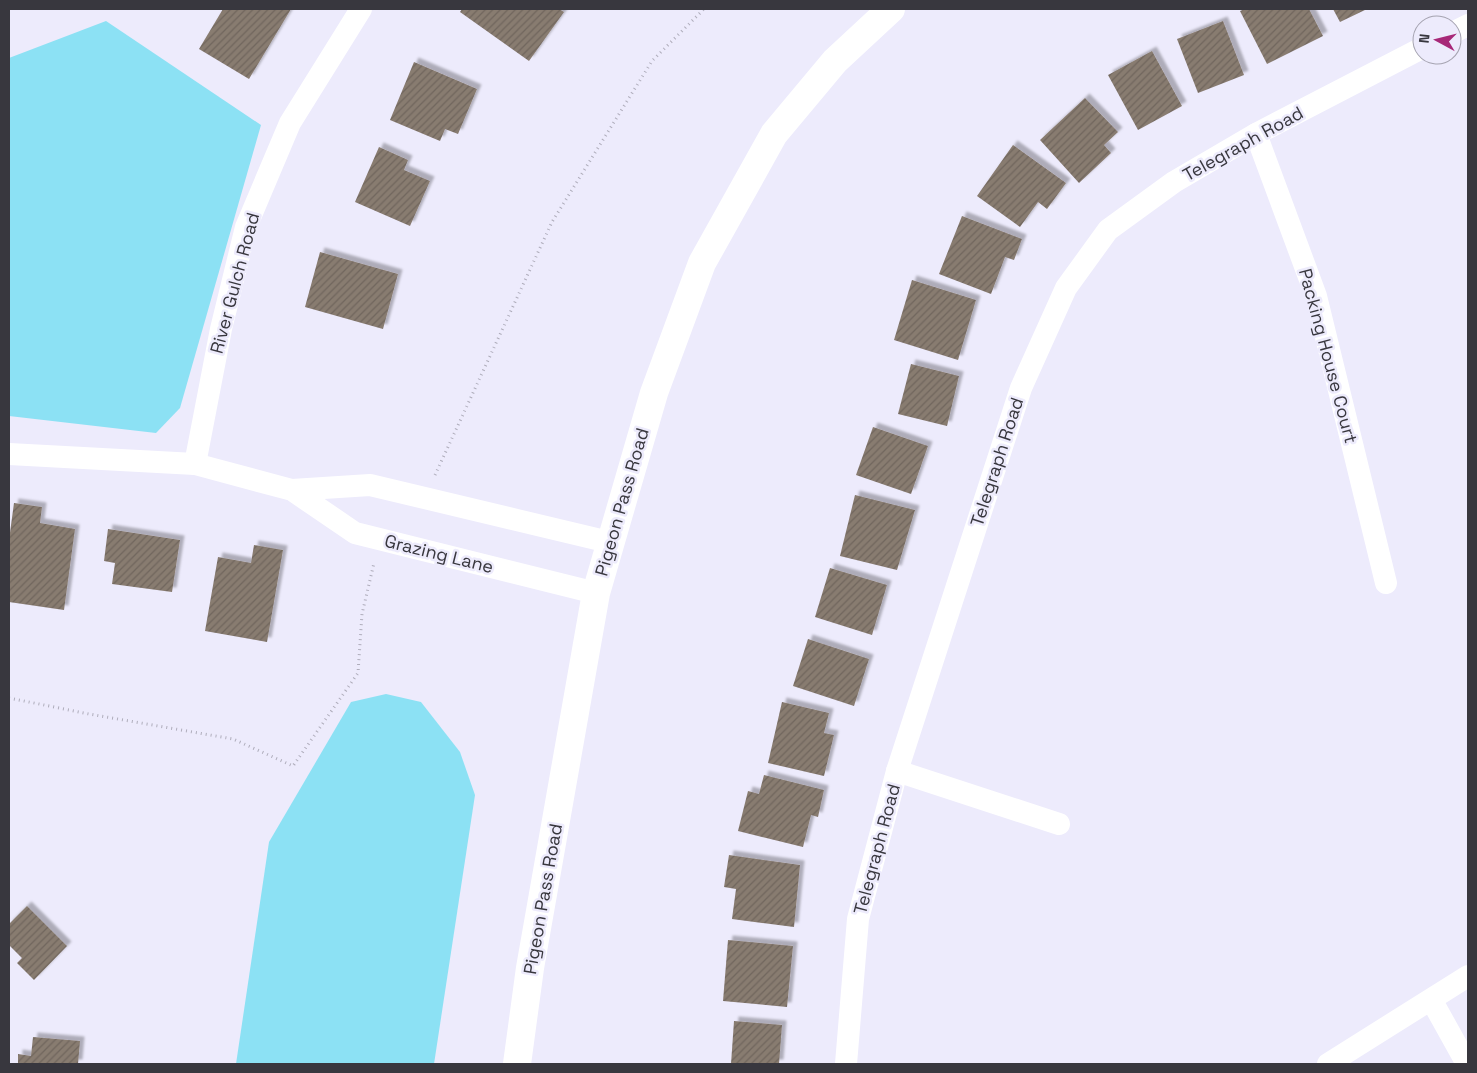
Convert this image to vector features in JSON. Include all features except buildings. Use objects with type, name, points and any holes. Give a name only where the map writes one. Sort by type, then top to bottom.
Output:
[{"type":"street","name":"River Gulch Road","points":[[195,464],[221,329],[246,227],[290,122],[361,9]]},
{"type":"street","name":"Pigeon Pass Road","points":[[516,1064],[530,968],[596,593],[609,542],[654,394],[702,263],[774,134],[835,61],[891,9]]},
{"type":"street","name":"Telegraph Road","points":[[846,1064],[858,919],[897,771],[1021,388],[1066,288],[1108,230],[1174,182],[1256,134],[1412,53]]},
{"type":"street","name":"Packing House Court","points":[[1256,134],[1316,296],[1386,583]]},
{"type":"street","name":"Grazing Lane","points":[[9,454],[195,464],[292,490],[370,485],[609,542]]},
{"type":"street","name":"Grazing Lane","points":[[292,490],[355,532],[596,593]]},
{"type":"street","points":[[897,771],[1059,824]]},
{"type":"street","points":[[1328,1064],[1432,1001],[1468,976]]},
{"type":"street","points":[[1432,1001],[1467,1064]]},
{"type":"path","points":[[424,498],[552,222],[652,61],[704,9]]},
{"type":"path","points":[[9,698],[233,739],[293,766],[358,673],[362,614],[380,539]]},
{"type":"water","points":[[106,21],[261,125],[180,408],[156,433],[9,416],[9,58]]},
{"type":"water","points":[[386,694],[421,702],[460,752],[475,795],[434,1064],[236,1064],[269,842],[351,702]]}]
